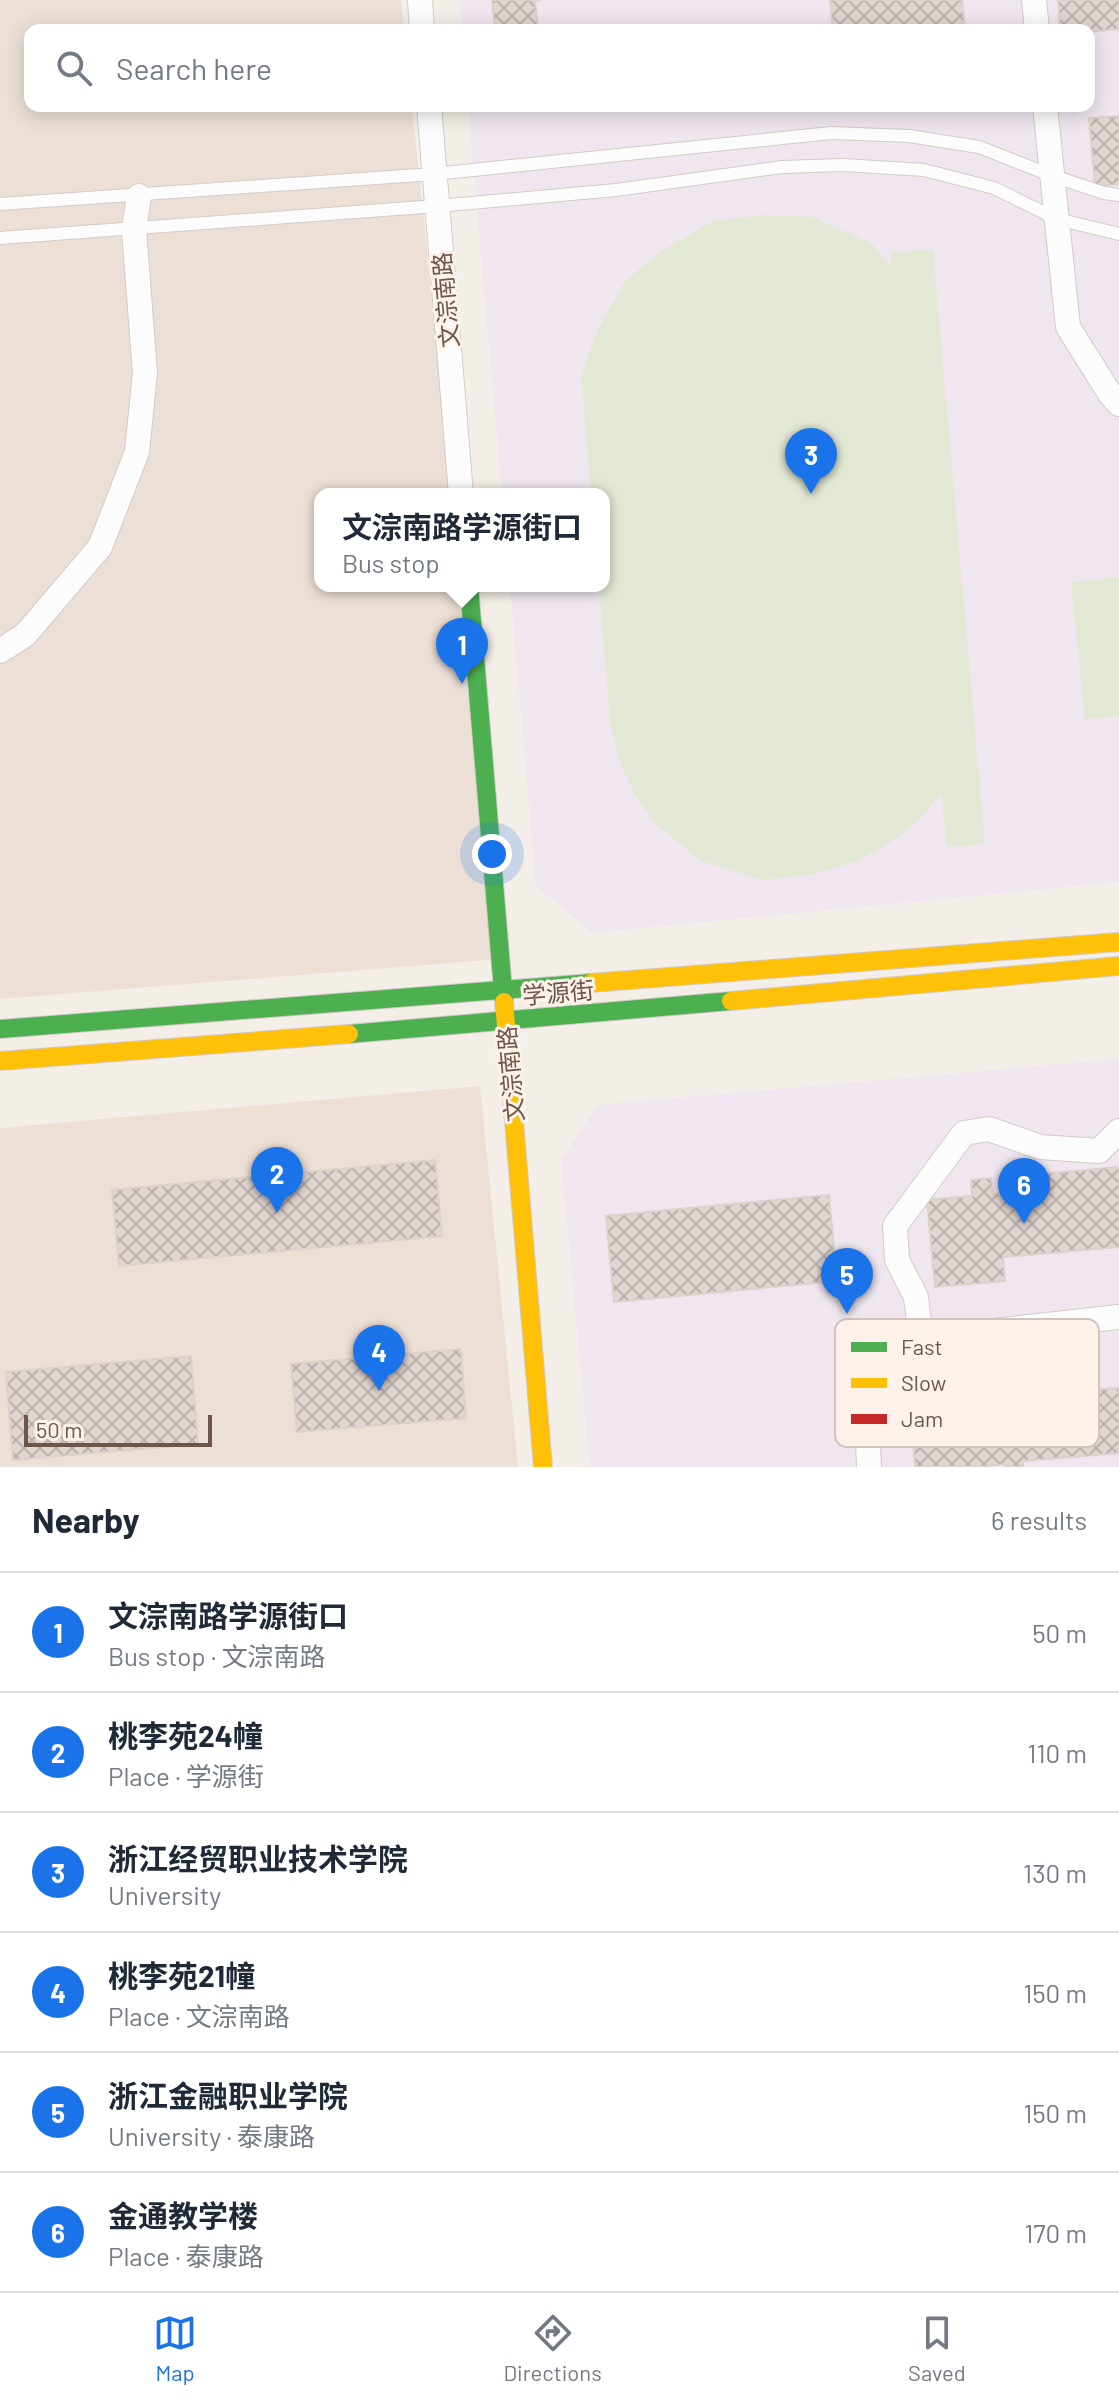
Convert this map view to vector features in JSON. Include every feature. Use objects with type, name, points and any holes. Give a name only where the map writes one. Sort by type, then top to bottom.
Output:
[{"type":"main road","name":"文淙南路","points":[[470,592],[543,1467]]},
{"type":"main road","points":[[0,1029],[1119,942]]},
{"type":"main road","name":"学源街","points":[[0,1061],[505,1021],[1119,966]]},
{"type":"street","points":[[420,0],[422,24]]},
{"type":"street","points":[[1034,0],[1036,24]]},
{"type":"street","name":"文淙南路","points":[[429,112],[460,488]]},
{"type":"street","points":[[1046,112],[1068,327],[1119,404]]},
{"type":"street","points":[[0,651],[25,635],[100,547],[137,452],[145,373],[134,230],[139,196]]},
{"type":"street","points":[[919,1319],[916,1297],[897,1260],[895,1226],[964,1133],[989,1129],[1040,1147],[1099,1151],[1119,1131]]},
{"type":"street","points":[[1099,1319],[1119,1317]]},
{"type":"street","points":[[868,1447],[869,1467]]},
{"type":"lane","points":[[0,204],[434,174],[831,133],[909,136],[979,147],[1053,176],[1119,195]]},
{"type":"lane","points":[[0,238],[437,206],[616,190],[782,167],[843,165],[924,170],[994,188],[1057,219],[1119,234]]},
{"type":"shaded area","points":[[0,0],[401,0],[403,24],[24,24],[24,112],[413,112],[451,488],[314,488],[314,592],[463,592],[500,959],[0,999]]},
{"type":"shaded area","points":[[459,0],[1119,0],[1119,882],[592,933],[536,886],[511,592],[610,592],[610,488],[501,488],[469,112],[1095,112],[1095,24],[461,24]]},
{"type":"shaded area","points":[[1119,1059],[1119,1467],[590,1467],[561,1160],[598,1105]]},
{"type":"shaded area","points":[[480,1086],[518,1467],[0,1467],[0,1128]]},
{"type":"green space","points":[[765,215],[813,217],[871,243],[891,267],[891,252],[933,250],[985,844],[947,847],[941,793],[921,818],[896,839],[857,861],[814,874],[763,880],[701,861],[656,824],[634,794],[617,754],[610,720],[599,592],[610,592],[610,488],[590,488],[581,375],[598,330],[625,281],[662,251],[713,221]]},
{"type":"green space","points":[[1119,577],[1119,716],[1085,719],[1071,582]]},
{"type":"building","points":[[492,0],[541,0],[535,1],[537,24],[494,24]]},
{"type":"building","points":[[830,0],[962,0],[964,24],[832,24]]},
{"type":"building","points":[[1058,0],[1119,0],[1119,29],[1095,31],[1095,24],[1060,24]]},
{"type":"building","points":[[1119,116],[1119,184],[1095,186],[1089,118]]},
{"type":"building","points":[[435,1160],[442,1236],[119,1266],[112,1190]]},
{"type":"building","points":[[1119,1167],[1119,1247],[1003,1257],[1005,1281],[935,1287],[927,1200],[972,1196],[971,1180],[991,1178],[993,1194],[1023,1192],[1022,1176]]},
{"type":"building","points":[[829,1195],[837,1281],[614,1302],[606,1216]]},
{"type":"building","points":[[461,1349],[466,1418],[297,1432],[291,1364]]},
{"type":"building","points":[[191,1356],[198,1444],[13,1460],[6,1372]]},
{"type":"building","points":[[1119,1388],[1119,1453],[1023,1461],[1023,1467],[1005,1467],[1004,1464],[915,1467],[913,1447],[1099,1447],[1099,1390]]},
{"type":"traffic: fast","points":[[470,592],[504,1002]]},
{"type":"traffic: fast","points":[[0,1029],[591,983]]},
{"type":"traffic: fast","points":[[349,1034],[731,1001]]},
{"type":"traffic: slow","points":[[591,983],[1119,942]]},
{"type":"traffic: slow","points":[[731,1001],[1119,966]]},
{"type":"traffic: slow","points":[[504,1002],[543,1467]]},
{"type":"traffic: slow","points":[[0,1061],[349,1034]]},
{"type":"place","name":"浙江经贸职业技术学院","points":[[811,494]]},
{"type":"place","name":"文淙南路学源街口","points":[[462,684]]},
{"type":"place","name":"桃李苑24幢","points":[[277,1213]]},
{"type":"place","name":"金通教学楼","points":[[1024,1224]]},
{"type":"place","name":"浙江金融职业学院","points":[[847,1314]]},
{"type":"place","name":"桃李苑21幢","points":[[379,1391]]}]
